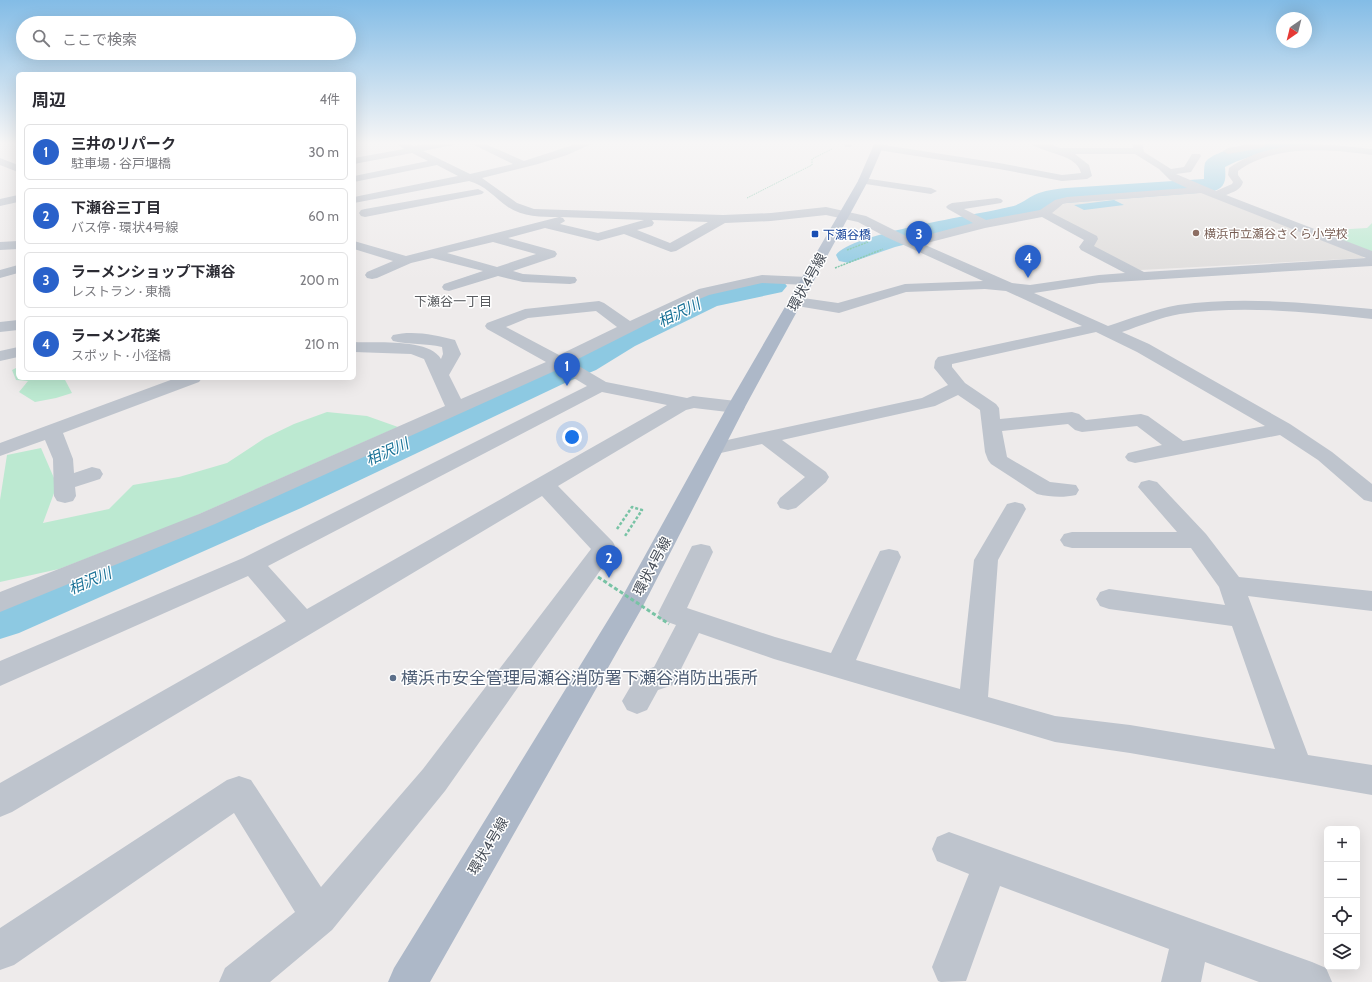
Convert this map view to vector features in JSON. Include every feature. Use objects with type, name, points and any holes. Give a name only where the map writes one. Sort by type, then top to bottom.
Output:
[{"type":"main road","name":"環状4号線","points":[[408,982],[630,606],[716,448],[736,407],[859,188]]},
{"type":"street","points":[[365,188],[383,194]]},
{"type":"street","points":[[356,200],[417,188]]},
{"type":"street","points":[[909,188],[931,191]]},
{"type":"street","points":[[1075,188],[1090,194]]},
{"type":"street","points":[[953,219],[976,220],[1044,213],[1059,202],[1090,194],[1197,188],[1372,256]]},
{"type":"street","points":[[1216,195],[1233,188]]},
{"type":"street","points":[[380,224],[367,213],[492,189],[513,205],[532,213],[722,219],[771,217],[816,211],[844,214],[862,219],[892,235],[909,238],[1010,288],[1143,348],[1283,428],[1325,456],[1372,495]]},
{"type":"street","points":[[976,220],[952,207],[997,201]]},
{"type":"street","points":[[1044,213],[1092,239],[1086,247],[1142,276]]},
{"type":"street","points":[[372,275],[406,260],[584,215]]},
{"type":"street","points":[[546,225],[598,237],[664,218]]},
{"type":"street","points":[[626,230],[671,248],[722,219]]},
{"type":"street","points":[[909,238],[976,220]]},
{"type":"street","points":[[449,287],[500,272],[550,254],[494,238]]},
{"type":"street","points":[[0,246],[16,245]]},
{"type":"street","points":[[356,246],[406,260]]},
{"type":"street","points":[[433,254],[523,278],[570,280]]},
{"type":"street","points":[[0,602],[207,519],[456,408],[566,366],[630,328],[680,302],[711,290],[762,279],[804,286],[839,308],[906,288],[926,286],[985,285],[1030,289],[1099,279],[1372,262]]},
{"type":"street","points":[[0,274],[16,270]]},
{"type":"street","points":[[630,328],[599,306],[525,314],[493,326],[600,386],[685,403],[693,402],[736,407]]},
{"type":"street","points":[[1068,490],[1045,489],[998,460],[995,452],[989,408],[959,387],[943,368],[944,361],[1103,329],[1177,310],[1219,306],[1301,307],[1372,314]]},
{"type":"street","points":[[0,327],[16,325]]},
{"type":"street","points":[[358,341],[414,349],[431,356],[456,408]]},
{"type":"street","points":[[0,356],[16,352]]},
{"type":"street","points":[[0,450],[188,380]]},
{"type":"street","points":[[0,674],[252,564],[600,386]]},
{"type":"street","points":[[716,448],[928,402],[959,387]]},
{"type":"street","points":[[0,801],[685,403]]},
{"type":"street","points":[[991,426],[1072,418],[1082,426],[1141,420],[1180,449]]},
{"type":"street","points":[[1135,457],[1283,428]]},
{"type":"street","points":[[52,431],[63,459],[65,489],[92,474]]},
{"type":"street","points":[[767,438],[818,477],[788,504]]},
{"type":"street","points":[[240,982],[319,917],[434,780],[604,548],[544,484]]},
{"type":"street","points":[[1148,488],[1198,540],[1231,585],[1297,767]]},
{"type":"street","points":[[973,705],[986,560],[1015,509]]},
{"type":"street","points":[[1072,540],[1198,540]]},
{"type":"street","points":[[701,552],[672,612],[680,622],[1055,729],[1130,739],[1372,780]]},
{"type":"street","points":[[839,667],[890,557]]},
{"type":"street","points":[[252,564],[304,624]]},
{"type":"street","points":[[1231,585],[1372,600]]},
{"type":"street","points":[[1109,599],[1243,617]]},
{"type":"street","points":[[637,701],[648,680],[663,677],[680,622]]},
{"type":"street","points":[[0,951],[239,791],[319,917]]},
{"type":"street","points":[[949,849],[1312,982]]},
{"type":"street","points":[[952,967],[990,864]]},
{"type":"street","points":[[1181,982],[1191,938]]},
{"type":"path","points":[[747,198],[767,188]]},
{"type":"path","points":[[833,269],[909,238]]},
{"type":"path","points":[[632,508],[642,510]]},
{"type":"path","points":[[598,577],[680,622]]},
{"type":"shaded area","name":"横浜市立瀬谷さくら小学校","points":[[1193,192],[1203,193],[1364,258],[1140,270],[1097,250],[1051,213],[1056,208],[1066,203]]},
{"type":"green space","points":[[1372,223],[1372,254],[1316,231],[1367,228]]},
{"type":"green space","points":[[16,368],[16,380],[12,370]]},
{"type":"green space","points":[[16,380],[65,380],[72,393],[35,402],[19,392],[28,381]]},
{"type":"green space","points":[[327,412],[367,416],[398,427],[179,523],[59,569],[0,582],[0,500],[7,455],[41,448],[57,485],[43,523],[109,509],[133,485],[179,477],[227,463],[265,438],[294,424]]},
{"type":"water","points":[[1114,200],[1124,205],[1084,210],[1074,205]]},
{"type":"waterway","name":"相沢川","points":[[849,255],[886,241],[967,222],[1013,214],[1029,209],[1046,198],[1066,195],[1170,188]]},
{"type":"waterway","name":"相沢川","points":[[0,619],[285,498],[554,374],[584,363],[623,339],[649,328],[686,308],[708,299],[772,286]]},
{"type":"place","name":"横浜市立瀬谷さくら小学校","points":[[1196,233]]},
{"type":"place","name":"下瀬谷橋","points":[[815,234]]},
{"type":"place","name":"ラーメンショップ下瀬谷","points":[[919,254]]},
{"type":"place","name":"ラーメン花楽","points":[[1028,278]]},
{"type":"place","name":"三井のリパーク","points":[[567,386]]},
{"type":"place","name":"下瀬谷三丁目","points":[[609,578]]},
{"type":"place","name":"横浜市安全管理局瀬谷消防署下瀬谷消防出張所","points":[[393,678]]},
{"type":"district","name":"下瀬谷一丁目","points":[[453,301]]}]
